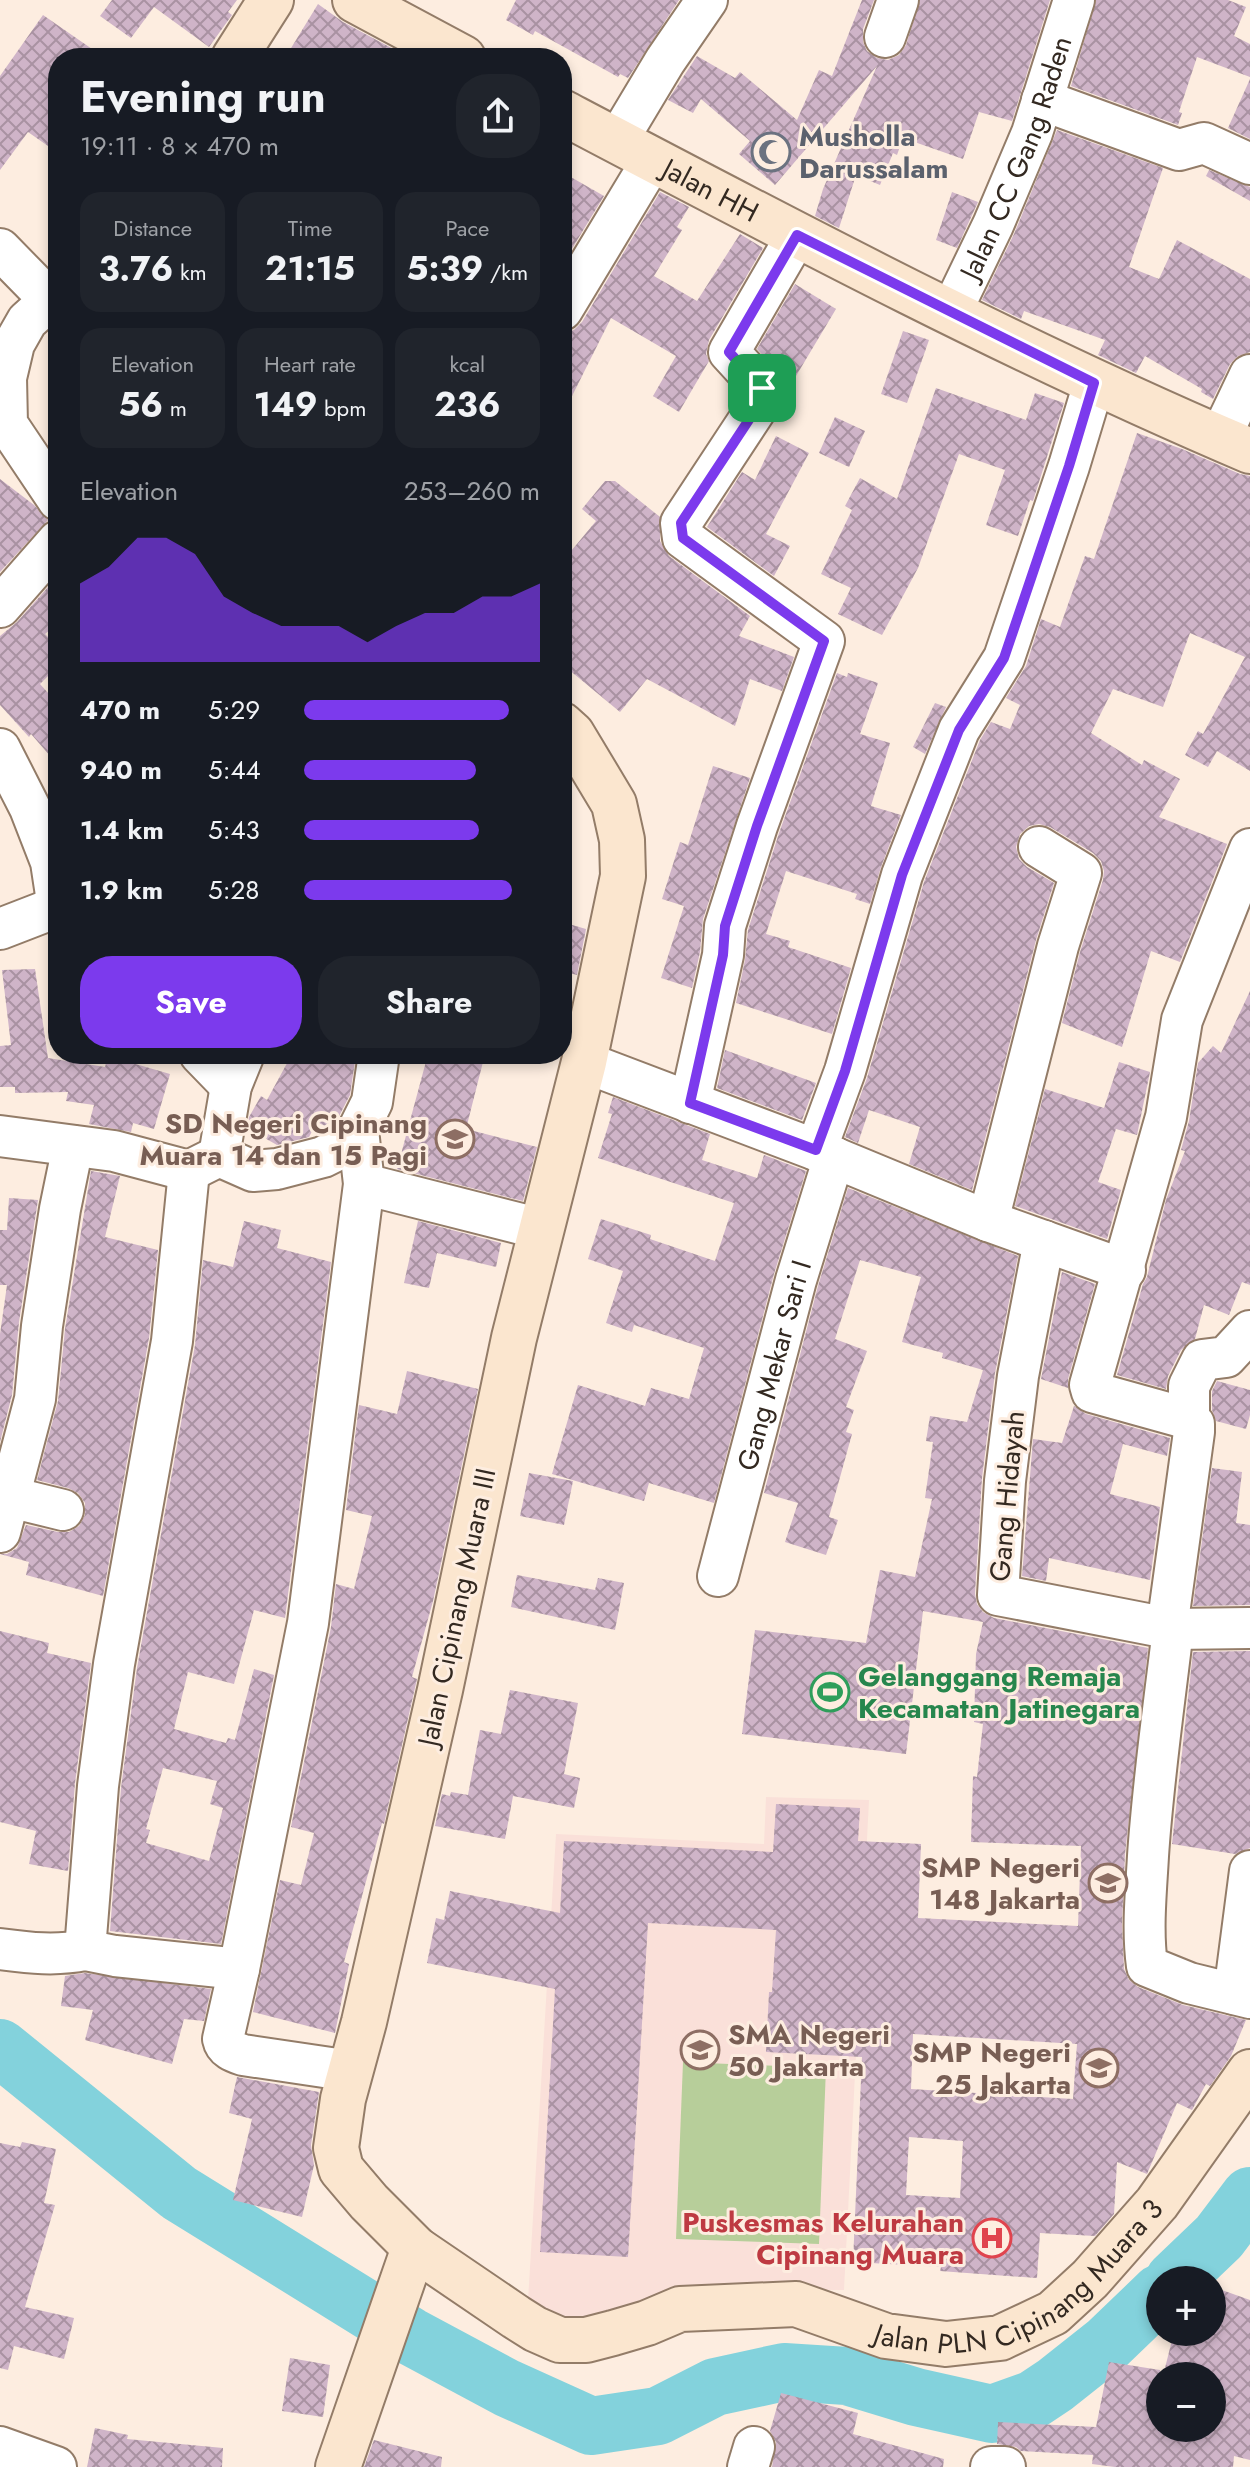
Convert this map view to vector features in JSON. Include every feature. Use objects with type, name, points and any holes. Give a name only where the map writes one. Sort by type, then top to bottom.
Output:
[{"type":"street","points":[[240,48],[271,0]]},
{"type":"street","points":[[355,0],[444,48]]},
{"type":"street","points":[[572,288],[635,150],[665,61],[707,0]]},
{"type":"street","points":[[885,37],[898,0]]},
{"type":"street","name":"Jalan CC Gang Raden","points":[[951,312],[1032,133],[1074,0]]},
{"type":"street","points":[[1042,100],[1179,150],[1204,143],[1250,164]]},
{"type":"street","name":"Jalan HH","points":[[572,117],[797,235],[1094,383],[1236,446]]},
{"type":"street","points":[[690,1103],[723,955],[725,926],[757,826],[824,641],[683,538],[681,523],[760,403],[762,388],[729,352],[797,235]]},
{"type":"street","points":[[0,249],[48,291]]},
{"type":"street","points":[[48,302],[27,321],[14,344],[6,378],[7,424],[12,448],[48,489]]},
{"type":"street","points":[[1236,446],[1228,421],[1250,375]]},
{"type":"street","name":"Gang Mekar Sari I","points":[[718,1576],[796,1280],[845,1071],[902,875],[959,730],[1004,658],[1094,383]]},
{"type":"street","points":[[0,607],[48,552]]},
{"type":"street","name":"Jalan Cipinang Muara III","points":[[412,2255],[341,2169],[336,2148],[343,2099],[440,1690],[514,1338],[584,1062],[623,876],[622,840],[614,804],[572,734]]},
{"type":"street","points":[[0,749],[30,808],[48,854]]},
{"type":"street","points":[[988,1221],[1058,946],[1081,873],[1039,847]]},
{"type":"street","points":[[1250,849],[1182,1020],[1166,1117],[1090,1385],[1092,1392],[1189,1419],[1194,1424],[1149,1834],[1143,1918],[1147,1966],[1189,1983],[1242,1996],[1250,1871]]},
{"type":"street","points":[[0,929],[48,912]]},
{"type":"street","points":[[584,1062],[825,1154],[988,1221],[1125,1270]]},
{"type":"street","points":[[0,1136],[253,1171],[277,1169],[323,1157],[343,1147],[358,1130],[372,1102],[378,1064]]},
{"type":"street","points":[[85,1950],[98,1786],[114,1664],[204,1163],[238,1070]]},
{"type":"street","points":[[351,2071],[243,2055],[224,2045],[223,2039],[308,1623],[364,1184],[358,1130]]},
{"type":"street","points":[[63,1510],[5,1515],[35,1399],[42,1326],[73,1146]]},
{"type":"street","points":[[364,1184],[541,1229]]},
{"type":"street","name":"Gang Hidayah","points":[[1044,1241],[1018,1376],[1005,1481],[998,1595],[1170,1628],[1250,1628]]},
{"type":"street","points":[[1189,1419],[1189,1386],[1202,1360],[1226,1357],[1250,1331]]},
{"type":"street","points":[[0,1949],[40,1954],[85,1950],[239,1969]]},
{"type":"street","name":"Jalan PLN Cipinang Muara 3","points":[[412,2255],[535,2329],[560,2340],[586,2340],[647,2323],[680,2309],[796,2304],[886,2336],[946,2344],[1000,2338],[1053,2313],[1100,2270],[1157,2203],[1250,2072]]},
{"type":"street","points":[[338,2467],[412,2255]]},
{"type":"street","points":[[0,2447],[56,2467]]},
{"type":"street","points":[[991,2467],[1005,2467]]},
{"type":"shaded area","name":"SMA Negeri 50 Jakarta","points":[[766,1797],[869,1800],[844,2290],[709,2289],[588,2326],[528,2301],[556,1834],[764,1844]]},
{"type":"green space","points":[[683,2062],[826,2068],[819,2244],[676,2239]]},
{"type":"building","points":[[112,0],[237,0],[228,12],[232,15],[209,47],[154,7],[131,38],[100,16]]},
{"type":"building","points":[[516,0],[679,0],[628,78],[620,74],[618,77],[572,52],[572,48],[566,48],[535,31],[533,35],[506,20]]},
{"type":"building","points":[[862,0],[874,0],[863,29],[863,42],[867,51],[877,58],[888,60],[899,55],[906,45],[920,0],[1050,0],[1012,121],[979,112],[963,159],[903,138],[880,185],[856,175],[839,228],[815,216],[823,189],[877,66],[775,185],[739,154],[750,141],[701,99],[693,113],[668,100],[697,56],[735,78],[740,72],[797,120],[819,70],[832,76]]},
{"type":"building","points":[[1096,0],[1228,0],[1246,7],[1234,36],[1250,44],[1250,77],[1197,57],[1179,112],[1182,113],[1178,125],[1071,86]]},
{"type":"building","points":[[318,4],[343,22],[391,48],[291,48]]},
{"type":"building","points":[[43,15],[91,48],[48,48],[48,146],[28,132],[0,170],[0,76]]},
{"type":"building","points":[[1250,79],[1250,139],[1228,128]]},
{"type":"building","points":[[1057,130],[1163,168],[1129,267],[1159,279],[1177,240],[1250,279],[1250,352],[1238,356],[1230,364],[1213,399],[1201,392],[1202,389],[1145,356],[1136,373],[1098,355],[1105,340],[1024,311],[1021,319],[982,300],[1014,234]]},
{"type":"building","points":[[1209,170],[1250,187],[1250,201],[1206,176]]},
{"type":"building","points":[[572,178],[604,196],[572,249]]},
{"type":"building","points":[[660,192],[689,207],[677,227],[682,230],[654,276],[697,301],[740,234],[763,248],[709,340],[706,354],[709,361],[679,412],[653,396],[676,356],[611,318],[572,396],[572,330],[582,322]]},
{"type":"building","points":[[952,192],[978,202],[957,248],[936,240]]},
{"type":"building","points":[[795,284],[836,309],[793,381],[779,373],[757,349]]},
{"type":"building","points":[[903,331],[929,340],[907,403],[881,394]]},
{"type":"building","points":[[936,388],[1026,420],[1035,393],[1064,403],[1033,501],[1030,500],[1018,536],[986,525],[1005,470],[959,454],[918,568],[882,635],[838,614],[851,588],[821,574],[852,510],[845,506],[860,478],[897,499]]},
{"type":"building","points":[[835,417],[865,431],[849,467],[819,453]]},
{"type":"building","points":[[1137,433],[1250,476],[1250,771],[1217,751],[1208,767],[1185,755],[1198,731],[1203,734],[1245,657],[1190,633],[1163,707],[1113,689],[1091,733],[1142,765],[1144,760],[1180,779],[1159,817],[1227,844],[1180,962],[1151,951],[1122,1047],[1062,1023],[1103,880],[1101,861],[1050,827],[1039,824],[1029,826],[1020,834],[1016,847],[1019,859],[1054,883],[1036,940],[972,1190],[909,1164],[920,1127],[869,1110],[858,1143],[845,1137],[867,1078],[924,882],[980,740],[991,722],[1010,729],[1020,705],[1006,698],[1026,666],[1041,619],[1060,627],[1085,556],[1094,559]]},
{"type":"building","points":[[776,436],[809,453],[766,534],[790,546],[774,576],[707,527],[742,472],[755,480]]},
{"type":"building","points":[[0,479],[48,520],[0,572]]},
{"type":"building","points":[[605,481],[615,481],[660,517],[660,541],[669,556],[750,616],[739,636],[794,657],[782,691],[750,679],[735,726],[647,679],[620,712],[572,672],[572,550],[596,521],[582,509]]},
{"type":"building","points":[[48,587],[48,631],[45,634],[48,637],[48,676],[40,684],[48,693],[48,754],[0,705],[0,636]]},
{"type":"building","points":[[837,673],[847,677],[848,673],[878,683],[860,734],[890,743],[871,806],[901,815],[870,904],[855,899],[857,894],[786,871],[766,934],[790,941],[788,947],[851,968],[832,1034],[736,1003],[748,930],[779,833]]},
{"type":"building","points":[[935,703],[946,707],[925,754],[913,747]]},
{"type":"building","points":[[713,766],[750,778],[703,919],[692,988],[661,978],[684,906],[662,899],[680,842],[688,845]]},
{"type":"building","points":[[572,925],[586,929],[577,975],[572,974]]},
{"type":"building","points":[[35,969],[48,1064],[105,1067],[106,1064],[136,1064],[170,1074],[154,1129],[133,1123],[131,1132],[89,1124],[94,1105],[66,1101],[68,1092],[15,1093],[15,1087],[0,1087],[0,1046],[11,1045],[2,970]]},
{"type":"building","points":[[1250,991],[1250,1285],[1242,1282],[1229,1315],[1204,1305],[1195,1339],[1181,1350],[1168,1376],[1166,1389],[1117,1375],[1147,1277],[1166,1200],[1185,1151],[1181,1150],[1198,1063],[1213,1046],[1221,1053]]},
{"type":"building","points":[[725,1050],[816,1083],[802,1120],[717,1088]]},
{"type":"building","points":[[1119,1062],[1150,1072],[1137,1135],[1116,1129],[1098,1182],[1121,1190],[1107,1239],[1015,1206],[1045,1089],[1104,1108]]},
{"type":"building","points":[[287,1064],[355,1064],[350,1095],[338,1118],[329,1128],[317,1122],[309,1137],[277,1145],[247,1128],[249,1117],[261,1096],[267,1100]]},
{"type":"building","name":"SD Negeri Cipinang Muara 14 dan 15 Pagi","points":[[425,1064],[482,1064],[466,1129],[537,1147],[523,1201],[397,1169]]},
{"type":"building","points":[[613,1097],[710,1134],[702,1160],[757,1178],[764,1155],[806,1171],[774,1274],[714,1503],[649,1483],[644,1501],[552,1474],[578,1385],[645,1406],[651,1388],[689,1399],[704,1348],[634,1325],[632,1332],[606,1323],[623,1271],[588,1259],[601,1219],[715,1261],[734,1203],[598,1158],[612,1114],[608,1113]]},
{"type":"building","points":[[91,1171],[120,1176],[105,1237],[158,1250],[149,1338],[103,1596],[26,1575],[29,1562],[0,1554],[17,1548],[26,1525],[69,1532],[79,1526],[85,1515],[85,1503],[78,1493],[37,1480],[58,1401],[65,1329]]},
{"type":"building","points":[[848,1188],[1018,1256],[995,1373],[982,1478],[977,1604],[994,1618],[1148,1648],[1125,1854],[1124,1969],[1129,1980],[1138,1987],[1183,2005],[1246,2020],[1231,2056],[1210,2086],[1206,2084],[1192,2110],[1177,2103],[1147,2174],[1117,2162],[1114,2214],[1095,2236],[1040,2233],[1037,2278],[940,2271],[941,2267],[853,2262],[862,2057],[766,2052],[776,1930],[648,1923],[628,2257],[540,2252],[555,1989],[427,1963],[436,1918],[444,1920],[450,1891],[560,1913],[564,1841],[773,1852],[776,1804],[860,1808],[858,1841],[921,1844],[918,1918],[1078,1926],[1081,1846],[971,1842],[973,1776],[977,1777],[983,1724],[974,1722],[976,1654],[983,1622],[923,1611],[906,1754],[742,1734],[755,1630],[866,1643],[880,1570],[915,1577],[932,1499],[925,1498],[933,1442],[926,1441],[930,1416],[967,1422],[983,1370],[942,1358],[943,1353],[902,1342],[921,1277],[860,1260],[835,1339],[867,1351],[846,1407],[854,1410],[846,1432],[852,1434],[829,1517],[838,1520],[826,1555],[785,1542],[798,1503],[764,1493],[818,1286]],"holes":[[[913,2034],[1077,2044],[1073,2099],[911,2089]],[[909,2137],[963,2141],[960,2198],[906,2195]]]},
{"type":"building","points":[[9,1198],[38,1200],[19,1322],[12,1395],[0,1442],[0,1334],[7,1285],[0,1285],[0,1230],[7,1230]]},
{"type":"building","points":[[244,1221],[281,1230],[277,1248],[331,1262],[285,1618],[254,1610],[234,1684],[188,1672],[174,1729],[226,1743],[228,1738],[235,1740],[254,1669],[274,1675],[221,1944],[110,1931],[121,1788],[137,1668],[195,1345],[203,1260],[233,1267]],"holes":[[[163,1768],[217,1781],[210,1804],[223,1808],[209,1861],[146,1843],[150,1830],[146,1829]]]},
{"type":"building","points":[[418,1221],[501,1243],[496,1267],[437,1253],[429,1288],[404,1283]]},
{"type":"building","points":[[1062,1272],[1095,1284],[1068,1388],[1041,1379]]},
{"type":"building","points":[[407,1371],[478,1389],[433,1601],[412,1677],[417,1679],[384,1824],[344,1962],[349,1964],[335,2033],[253,2012],[280,1880],[301,1885],[314,1833],[291,1827],[331,1627],[336,1584],[354,1589],[372,1516],[346,1510],[359,1405],[397,1414]]},
{"type":"building","points":[[1217,1381],[1250,1390],[1250,1415],[1246,1429],[1216,1421],[1212,1410],[1212,1391]]},
{"type":"building","points":[[1074,1406],[1086,1414],[1170,1438],[1167,1456],[1123,1444],[1110,1494],[1160,1507],[1150,1580],[1049,1558],[1046,1581],[1022,1576],[1033,1439],[1062,1443]]},
{"type":"building","points":[[1212,1468],[1242,1472],[1236,1523],[1250,1525],[1250,1605],[1193,1606]]},
{"type":"building","points":[[529,1473],[573,1481],[564,1525],[520,1516]]},
{"type":"building","points":[[517,1575],[595,1590],[598,1578],[624,1583],[615,1630],[511,1607]]},
{"type":"building","points":[[0,1631],[49,1643],[47,1653],[91,1663],[75,1783],[68,1871],[29,1864],[36,1831],[0,1822]]},
{"type":"building","points":[[1250,1651],[1250,1848],[1235,1854],[1172,1844],[1193,1652]]},
{"type":"building","points":[[510,1690],[578,1703],[564,1774],[580,1778],[574,1808],[513,1796],[505,1839],[435,1826],[442,1794],[468,1795],[480,1730],[501,1734]]},
{"type":"building","points":[[85,1973],[211,1989],[204,2021],[184,2019],[172,2064],[85,2040],[93,2010],[61,2006],[65,1976]]},
{"type":"building","points":[[237,2077],[319,2092],[311,2145],[314,2165],[302,2217],[233,2200],[252,2119],[229,2113]]},
{"type":"building","points":[[22,2142],[56,2149],[44,2203],[55,2205],[25,2307],[74,2318],[64,2359],[14,2346],[8,2370],[0,2368],[0,2143],[20,2147]]},
{"type":"building","points":[[1226,2291],[1250,2300],[1250,2460],[1234,2456],[1233,2467],[1115,2467],[1092,2464],[1093,2455],[1021,2451],[1016,2447],[997,2444],[998,2422],[1096,2427],[1109,2362],[1146,2368],[1146,2442],[1226,2442],[1226,2362],[1166,2362],[1170,2346],[1226,2346]]},
{"type":"building","points":[[290,2358],[330,2365],[323,2417],[282,2411]]},
{"type":"building","points":[[781,2393],[858,2413],[853,2434],[944,2459],[943,2467],[772,2467],[776,2442],[770,2431]]},
{"type":"building","points":[[95,2428],[128,2435],[127,2439],[223,2448],[222,2467],[87,2467]]},
{"type":"building","points":[[374,2440],[442,2457],[441,2467],[364,2467]]},
{"type":"waterway","points":[[0,2048],[179,2193],[410,2336],[507,2388],[591,2426],[658,2416],[715,2387],[784,2372],[847,2376],[916,2397],[992,2414],[1034,2399],[1055,2385],[1108,2343],[1146,2306]]},
{"type":"waterway","points":[[1189,2266],[1219,2237],[1250,2196]]},
{"type":"place","name":"Musholla Darussalam","points":[[771,152]]},
{"type":"place","name":"SD Negeri Cipinang Muara 14 dan 15 Pagi","points":[[455,1139]]},
{"type":"place","name":"Gelanggang Remaja Kecamatan Jatinegara","points":[[830,1692]]},
{"type":"place","name":"SMP Negeri 148 Jakarta","points":[[1108,1883]]},
{"type":"place","name":"SMA Negeri 50 Jakarta","points":[[700,2050]]},
{"type":"place","name":"SMP Negeri 25 Jakarta","points":[[1099,2068]]},
{"type":"place","name":"Puskesmas Kelurahan Cipinang Muara","points":[[992,2238]]},
{"type":"route","points":[[797,235],[1094,383],[1004,658],[959,730],[902,875],[845,1071],[816,1150],[690,1103],[723,955],[725,926],[757,826],[824,641],[683,538],[681,531],[681,523],[760,403],[762,388],[729,352],[797,235]]}]
